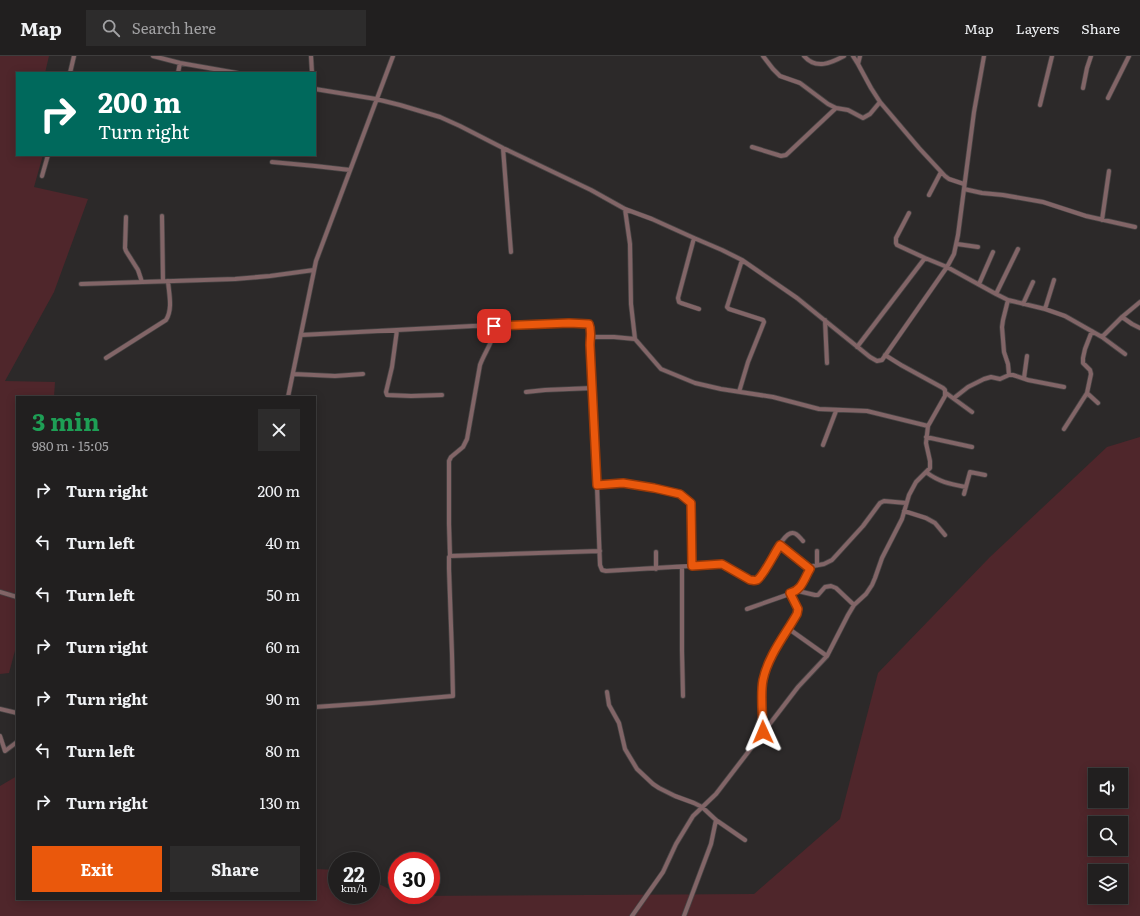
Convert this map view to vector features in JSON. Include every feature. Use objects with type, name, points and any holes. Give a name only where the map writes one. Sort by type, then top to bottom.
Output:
[{"type":"street","points":[[70,72],[74,56]]},
{"type":"street","points":[[153,56],[180,63],[231,72]]},
{"type":"street","points":[[311,56],[312,72]]},
{"type":"street","points":[[288,396],[314,270],[393,56]]},
{"type":"street","points":[[763,56],[776,73],[784,78],[800,83],[828,104],[836,108],[848,110],[863,118],[867,117],[880,102]]},
{"type":"street","points":[[804,56],[811,63],[823,64],[844,56]]},
{"type":"street","points":[[853,56],[880,102],[919,148],[949,179],[982,192],[1043,202],[1072,212],[1135,227]]},
{"type":"street","points":[[858,64],[860,56]]},
{"type":"street","points":[[316,89],[400,104],[440,117],[591,190],[625,209],[722,250],[742,260],[797,298],[877,361],[882,360],[952,259],[957,244],[975,105],[984,56]]},
{"type":"street","points":[[1040,105],[1052,56]]},
{"type":"street","points":[[1083,88],[1087,68],[1092,56]]},
{"type":"street","points":[[1108,98],[1129,56]]},
{"type":"street","points":[[178,72],[180,63]]},
{"type":"street","points":[[752,147],[781,156],[786,155],[836,108]]},
{"type":"street","points":[[503,148],[511,252]]},
{"type":"street","points":[[42,176],[48,156]]},
{"type":"street","points":[[272,162],[350,170]]},
{"type":"street","points":[[1102,220],[1109,171]]},
{"type":"street","points":[[929,195],[941,172]]},
{"type":"street","points":[[625,209],[629,240],[631,304],[635,339],[661,369],[695,383],[721,389],[773,397],[819,409],[836,411],[867,411],[928,426]]},
{"type":"street","points":[[909,213],[897,235],[895,241],[896,243],[925,258],[947,267],[1008,300],[1045,309],[1065,316],[1102,337],[1125,354]]},
{"type":"street","points":[[162,216],[163,281]]},
{"type":"street","points":[[126,218],[125,248],[138,270],[142,282]]},
{"type":"street","points":[[694,238],[678,298],[679,302],[699,309]]},
{"type":"street","points":[[957,244],[978,247]]},
{"type":"street","points":[[996,294],[1018,249]]},
{"type":"street","points":[[979,284],[994,252]]},
{"type":"street","points":[[857,346],[925,258]]},
{"type":"street","points":[[739,392],[748,362],[764,322],[763,320],[727,307],[742,260]]},
{"type":"street","points":[[80,284],[235,279],[314,270]]},
{"type":"street","points":[[1045,309],[1054,280]]},
{"type":"street","points":[[106,358],[166,320],[169,315],[170,307],[168,281]]},
{"type":"street","points":[[1023,304],[1033,282]]},
{"type":"street","points":[[1008,300],[1002,327],[1004,352],[1008,364],[1009,375]]},
{"type":"street","points":[[1102,337],[1140,302]]},
{"type":"street","points":[[1122,317],[1140,328]]},
{"type":"street","points":[[825,320],[827,363]]},
{"type":"street","points":[[301,335],[587,323],[589,325],[591,337],[590,345],[600,565],[602,570],[656,569],[722,564],[750,580],[757,580],[762,575],[780,545],[788,535],[791,533],[795,534],[803,541]]},
{"type":"street","points":[[316,707],[453,696],[449,569],[449,461],[451,457],[463,447],[467,439],[480,365],[494,335],[494,326]]},
{"type":"street","points":[[397,330],[392,368],[386,392],[387,395],[442,395]]},
{"type":"street","points":[[1064,429],[1087,393],[1091,374],[1090,370],[1083,362],[1083,358],[1092,331]]},
{"type":"street","points":[[591,337],[635,339]]},
{"type":"street","points":[[885,355],[944,388],[946,393],[972,412]]},
{"type":"street","points":[[1024,378],[1027,356]]},
{"type":"street","points":[[293,374],[334,376],[363,374]]},
{"type":"street","points":[[954,398],[968,387],[984,379],[991,377],[1000,379],[1009,375],[1064,387]]},
{"type":"street","points":[[526,392],[593,388]]},
{"type":"street","points":[[632,916],[662,872],[676,844],[693,816],[716,794],[802,683],[827,656],[854,605],[872,586],[882,558],[900,523],[906,503],[916,482],[930,468],[926,449],[928,426],[946,393]]},
{"type":"street","points":[[1087,393],[1098,403]]},
{"type":"street","points":[[823,445],[836,411]]},
{"type":"street","points":[[926,437],[972,447]]},
{"type":"street","points":[[926,472],[942,482],[966,486]]},
{"type":"street","points":[[964,494],[970,472],[985,475]]},
{"type":"street","points":[[597,485],[623,483],[654,488],[680,494],[691,503],[692,566]]},
{"type":"street","points":[[798,591],[810,569],[813,566],[828,563],[836,556],[863,526],[880,503],[884,501],[906,503]]},
{"type":"street","points":[[904,511],[926,518],[935,523],[946,535]]},
{"type":"street","points":[[780,545],[810,569]]},
{"type":"street","points":[[450,556],[600,551]]},
{"type":"street","points":[[817,551],[818,565]]},
{"type":"street","points":[[656,552],[656,569]]},
{"type":"street","points":[[682,567],[683,696]]},
{"type":"street","points":[[747,609],[798,591],[818,595],[825,587],[831,586],[836,588],[854,605]]},
{"type":"street","points":[[0,592],[16,597]]},
{"type":"street","points":[[763,732],[762,688],[764,676],[768,664],[789,629],[798,609],[790,593]]},
{"type":"street","points":[[789,629],[827,656]]},
{"type":"street","points":[[607,692],[609,705],[619,723],[625,749],[637,770],[659,788],[702,807],[716,820],[745,840]]},
{"type":"street","points":[[0,713],[0,709],[16,713]]},
{"type":"street","points":[[0,736],[5,751],[16,743]]},
{"type":"street","points":[[684,916],[711,844],[716,820]]},
{"type":"shaded area","points":[[0,56],[49,56],[45,72],[16,72],[16,156],[43,156],[34,187],[88,199],[54,292],[5,381],[55,382],[54,396],[16,396],[16,647],[9,673],[0,674]]},
{"type":"shaded area","points":[[1140,437],[1140,916],[0,916],[0,786],[16,777],[16,900],[316,900],[316,869],[328,870],[328,904],[380,904],[380,884],[388,888],[388,904],[440,904],[440,896],[754,894],[840,819],[878,673],[990,557],[1107,447]]},
{"type":"route","points":[[494,326],[569,323],[589,324],[591,337],[590,345],[597,485],[623,483],[654,488],[680,494],[691,503],[692,566],[722,564],[750,580],[757,580],[762,575],[780,545],[810,569],[798,591],[790,593],[798,609],[797,614],[768,664],[764,676],[762,688],[763,732]]}]
